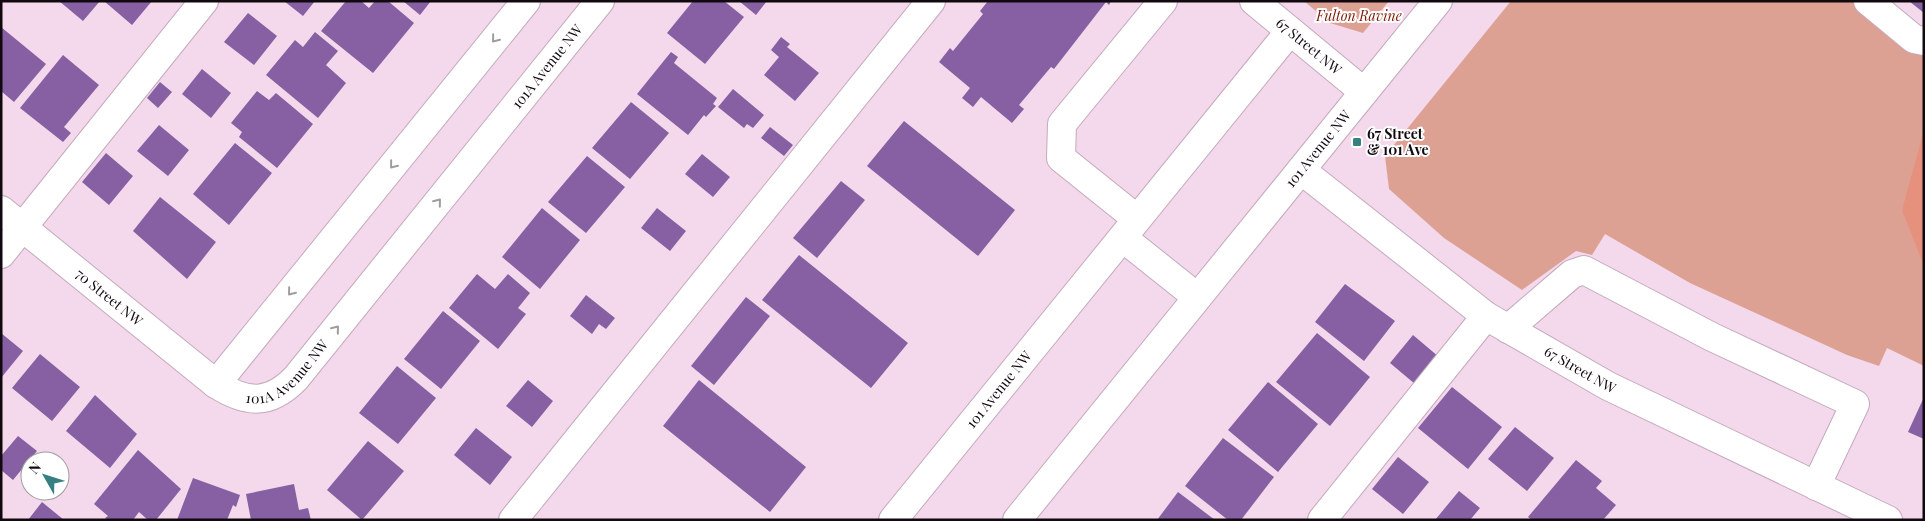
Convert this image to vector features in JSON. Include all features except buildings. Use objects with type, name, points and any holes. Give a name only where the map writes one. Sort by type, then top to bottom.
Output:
[{"type":"street","name":"101A Avenue NW","points":[[526,1],[216,384],[227,391],[254,399],[268,398],[280,393],[288,386],[600,1]]},
{"type":"street","points":[[513,520],[931,1]]},
{"type":"street","points":[[1163,1],[1062,124],[1061,158],[1197,297]]},
{"type":"street","name":"67 Street NW","points":[[1254,1],[1364,92]]},
{"type":"street","name":"101 Avenue NW","points":[[1017,520],[1438,1]]},
{"type":"street","points":[[1868,1],[1914,39],[1924,41]]},
{"type":"street","points":[[1,254],[190,6]]},
{"type":"street","name":"101 Avenue NW","points":[[893,520],[1290,31]]},
{"type":"street","name":"67 Street NW","points":[[1301,170],[1497,322],[1616,391],[1888,520]]},
{"type":"street","name":"70 Street NW","points":[[1,210],[216,384]]},
{"type":"street","points":[[1326,519],[1497,322],[1572,274],[1584,270],[1712,337],[1855,404],[1816,486]]},
{"type":"green space","name":"Fulton Ravine","points":[[1304,1],[1389,1],[1363,33],[1330,23]]},
{"type":"green space","points":[[1511,1],[1854,1],[1904,40],[1924,47],[1924,366],[1887,348],[1879,366],[1847,355],[1690,283],[1605,234],[1592,255],[1576,251],[1522,290],[1444,238],[1389,189],[1385,156]]},
{"type":"shaded area","points":[[1924,130],[1924,266],[1902,210]]},
{"type":"place","name":"67 Street & 101 Ave","points":[[1357,142]]}]
